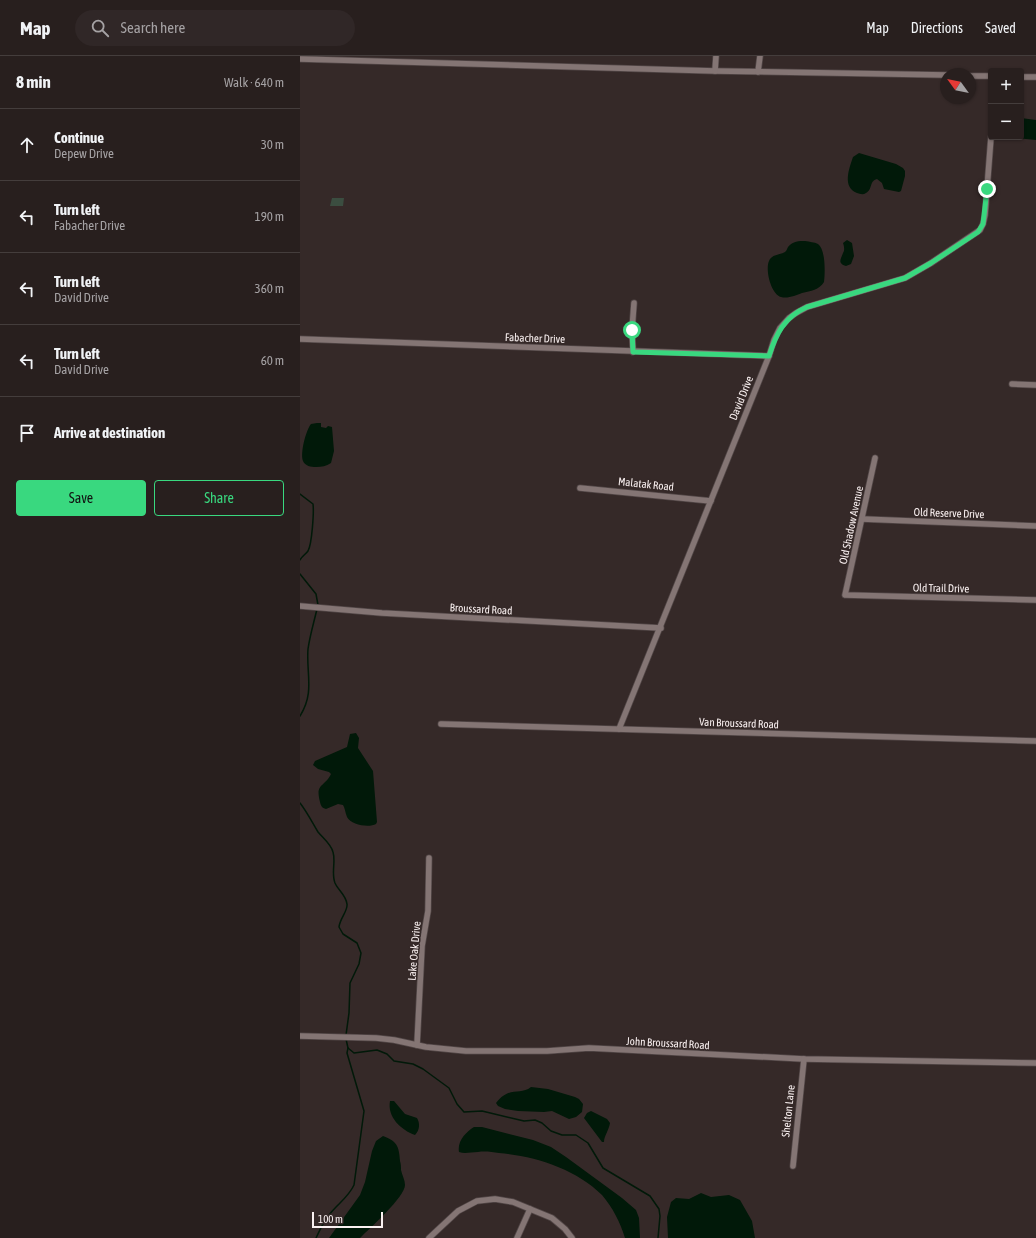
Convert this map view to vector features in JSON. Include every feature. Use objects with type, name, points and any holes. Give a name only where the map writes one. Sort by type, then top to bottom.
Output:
[{"type":"street","points":[[714,71],[716,56]]},
{"type":"street","points":[[758,72],[760,56]]},
{"type":"street","points":[[300,59],[333,58],[714,71],[940,75]]},
{"type":"street","points":[[976,76],[988,76]]},
{"type":"street","points":[[1024,77],[1036,77]]},
{"type":"street","name":"David Drive","points":[[619,729],[661,628],[780,328],[796,313],[807,307],[905,278],[931,263],[980,230],[985,215],[991,140]]},
{"type":"street","points":[[633,352],[632,330],[634,303]]},
{"type":"street","name":"Fabacher Drive","points":[[300,339],[769,356]]},
{"type":"street","points":[[1012,384],[1036,385]]},
{"type":"street","name":"Old Shadow Avenue","points":[[845,596],[875,458]]},
{"type":"street","name":"Malatak Road","points":[[580,488],[711,501]]},
{"type":"street","name":"Old Reserve Drive","points":[[862,519],[1036,526]]},
{"type":"street","name":"Old Trail Drive","points":[[845,596],[1036,600]]},
{"type":"street","name":"Broussard Road","points":[[300,606],[388,614],[661,628]]},
{"type":"street","name":"Van Broussard Road","points":[[441,724],[1036,741]]},
{"type":"street","name":"Lake Oak Drive","points":[[417,1045],[422,946],[428,911],[429,858]]},
{"type":"street","name":"John Broussard Road","points":[[300,1036],[354,1037],[394,1040],[437,1049],[466,1051],[546,1051],[589,1048],[804,1059],[1036,1063]]},
{"type":"street","name":"Shelton Lane","points":[[793,1166],[804,1059]]},
{"type":"street","points":[[429,1238],[458,1211],[477,1201],[495,1199],[513,1202],[552,1218],[565,1229],[572,1238]]},
{"type":"street","points":[[517,1238],[530,1209]]},
{"type":"shaded area","points":[[1024,118],[1036,120],[1036,140],[1024,139]]},
{"type":"shaded area","points":[[859,153],[896,164],[903,168],[905,171],[905,176],[901,191],[899,192],[884,189],[882,183],[877,179],[873,181],[870,189],[865,194],[859,194],[852,190],[849,187],[848,177],[853,157]]},
{"type":"shaded area","points":[[332,198],[344,198],[343,206],[330,206]]},
{"type":"shaded area","points":[[847,240],[852,243],[854,256],[851,264],[846,266],[841,264],[840,261],[844,251],[843,243]]},
{"type":"shaded area","points":[[805,241],[816,243],[821,247],[824,257],[824,282],[820,287],[814,290],[789,297],[781,297],[774,291],[768,276],[769,261],[774,256],[785,252],[794,242]]},
{"type":"shaded area","points":[[321,423],[321,427],[332,427],[334,451],[331,463],[320,467],[314,467],[308,466],[304,463],[302,453],[309,427],[311,424]]},
{"type":"shaded area","points":[[356,733],[359,738],[358,748],[373,771],[377,822],[376,824],[369,826],[356,824],[349,820],[343,805],[338,804],[326,809],[321,806],[319,788],[331,774],[318,769],[313,765],[315,761],[347,747],[350,734]]},
{"type":"shaded area","points":[[531,1087],[548,1089],[575,1097],[583,1104],[582,1112],[576,1117],[569,1119],[552,1111],[518,1111],[505,1109],[498,1106],[496,1103],[510,1092],[523,1091]]},
{"type":"shaded area","points":[[390,1101],[394,1101],[405,1114],[417,1118],[419,1126],[415,1135],[405,1130],[396,1122],[391,1112]]},
{"type":"shaded area","points":[[591,1111],[607,1119],[610,1123],[604,1142],[602,1142],[584,1118],[587,1113]]},
{"type":"shaded area","points":[[474,1127],[482,1127],[533,1140],[551,1147],[566,1157],[636,1210],[639,1218],[640,1238],[625,1238],[616,1215],[602,1195],[592,1186],[567,1171],[554,1165],[527,1157],[486,1152],[459,1152],[459,1144],[463,1137]]},
{"type":"shaded area","points":[[383,1136],[394,1142],[398,1148],[401,1170],[405,1183],[403,1190],[386,1212],[360,1238],[329,1238],[360,1195],[365,1182],[372,1151],[376,1141]]},
{"type":"shaded area","points":[[701,1193],[711,1197],[729,1195],[740,1200],[752,1221],[755,1238],[668,1238],[667,1217],[671,1202],[676,1198],[689,1199]]},
{"type":"waterway","points":[[300,494],[313,504],[311,542],[308,551],[300,560]]},
{"type":"waterway","points":[[300,574],[316,594],[318,605]]},
{"type":"waterway","points":[[300,716],[305,707],[309,691],[308,649],[317,609]]},
{"type":"waterway","points":[[300,803],[318,832],[332,849],[334,856],[333,871],[335,883],[345,898],[347,904],[339,927],[343,934],[357,943],[361,953],[359,964],[350,983],[349,1013],[346,1035]]},
{"type":"waterway","points":[[346,1039],[348,1048],[354,1053],[377,1050],[387,1054],[394,1061],[413,1064],[423,1069],[449,1088],[457,1104],[464,1112],[482,1111],[524,1121],[535,1120],[542,1123],[551,1131],[562,1135],[576,1135],[588,1143],[603,1168],[650,1196],[659,1209],[660,1216],[658,1238]]},
{"type":"waterway","points":[[316,1238],[332,1211],[349,1194],[354,1185],[364,1111],[347,1053],[348,1048]]},
{"type":"route","points":[[632,330],[633,352],[769,356],[780,328],[789,318],[801,310],[905,278],[978,232],[983,224],[987,189]]}]
